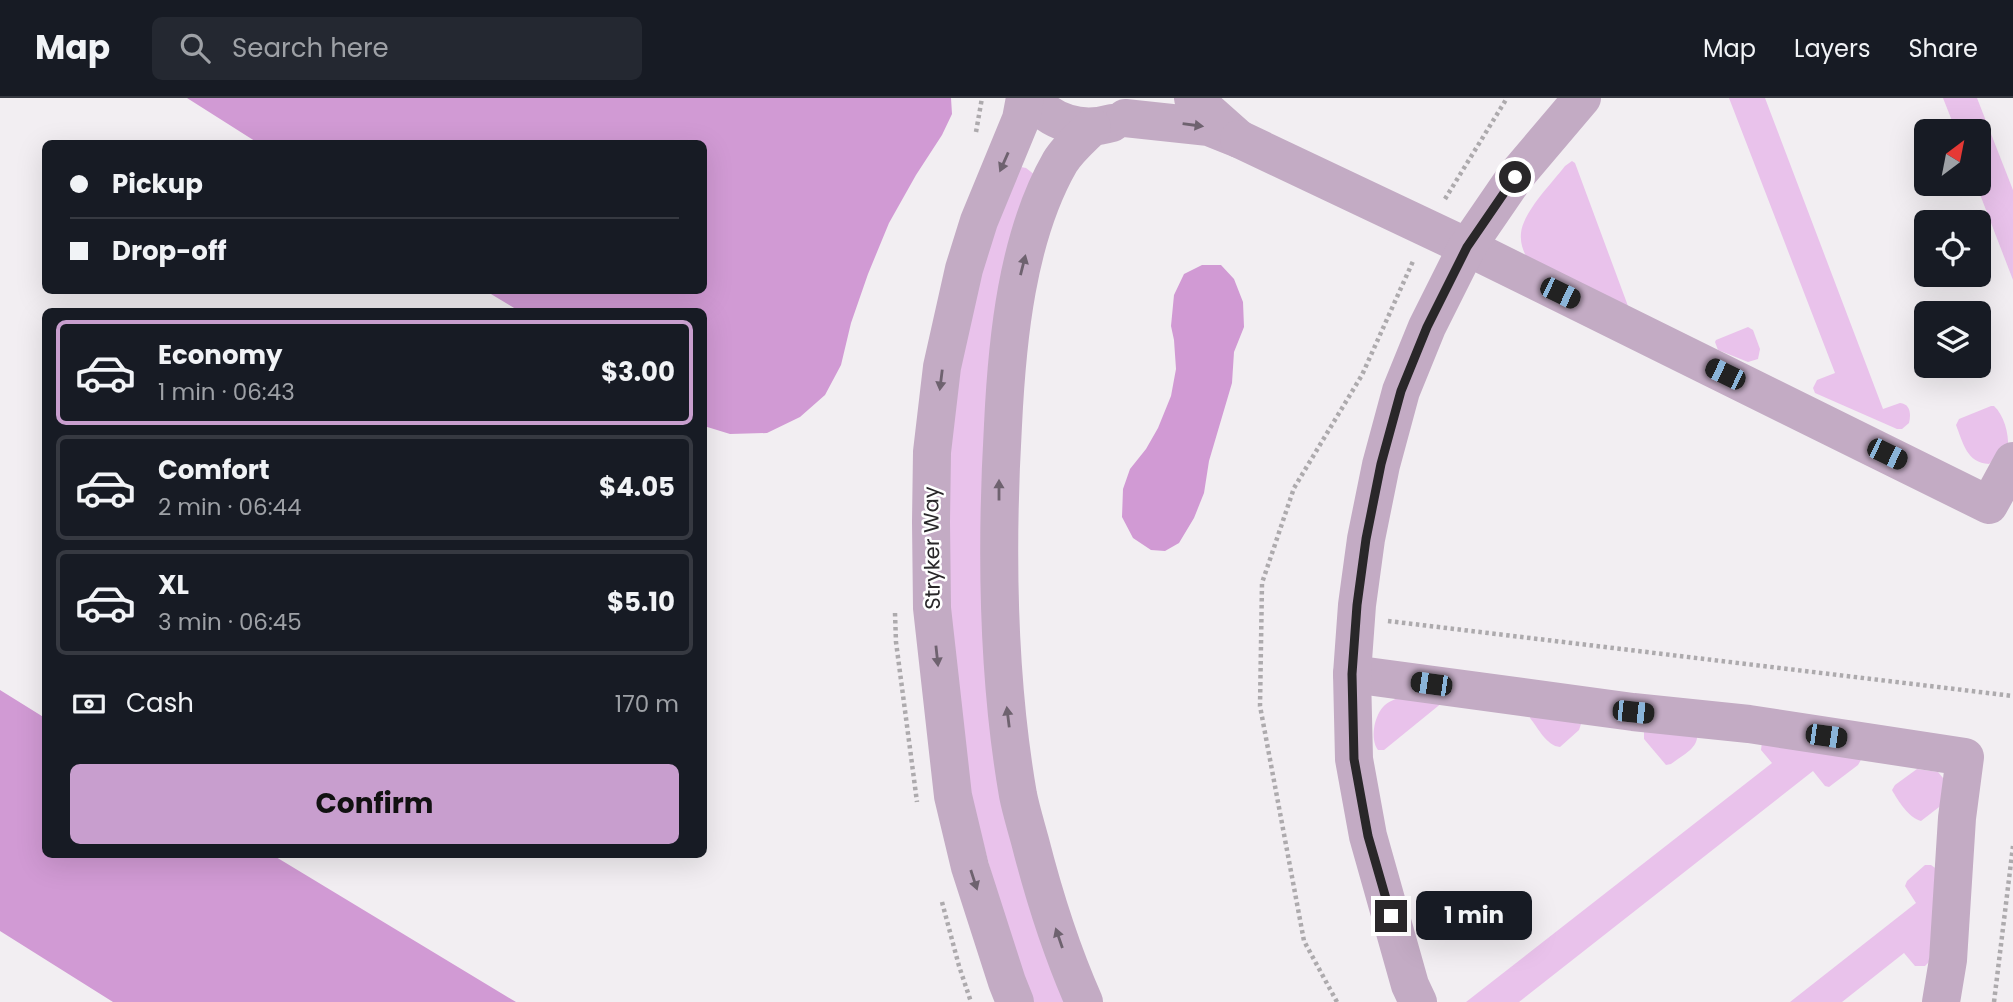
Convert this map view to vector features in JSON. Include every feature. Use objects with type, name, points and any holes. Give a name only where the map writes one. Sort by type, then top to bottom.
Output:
[{"type":"street","name":"Stryker Way","points":[[1015,1002],[970,867],[953,796],[932,608],[931,522],[932,452],[942,367],[964,269],[979,221],[1021,119],[1025,98]]},
{"type":"street","points":[[1031,98],[1039,108],[1056,119],[1075,126],[1121,114],[1209,127],[1239,139],[1467,247],[1989,505],[2013,461]]},
{"type":"street","points":[[1193,98],[1239,139]]},
{"type":"street","points":[[1418,1002],[1410,985],[1368,836],[1354,759],[1352,674],[1366,539],[1381,464],[1401,391],[1427,327],[1467,247],[1515,177],[1582,98]]},
{"type":"street","points":[[1084,1002],[1071,974],[1040,882],[1019,796],[1004,682],[999,482],[1006,360],[1016,291],[1031,232],[1047,188],[1061,160],[1121,114]]},
{"type":"street","points":[[1352,674],[1620,710],[1749,724],[1965,757],[1957,818],[1948,960],[1941,1002]]},
{"type":"path","points":[[1356,617],[2013,696]]},
{"type":"path","points":[[1994,1002],[2013,846]]},
{"type":"shaded area","points":[[187,98],[951,98],[952,114],[889,223],[851,323],[841,365],[825,395],[800,417],[767,433],[730,434],[707,427],[707,308],[514,308],[491,294],[707,294],[707,140],[253,140]]},
{"type":"shaded area","points":[[1729,98],[1765,98],[1883,409],[1900,403],[1906,405],[1909,410],[1909,423],[1902,429],[1815,393],[1813,388],[1817,380],[1835,373]]},
{"type":"shaded area","points":[[1943,98],[1977,98],[1985,119],[1951,119]]},
{"type":"shaded area","points":[[1992,136],[2013,190],[2013,280],[1991,223],[1991,210],[1986,210],[1981,196],[1992,196]]},
{"type":"shaded area","points":[[1572,161],[1628,306],[1528,260],[1523,250],[1521,233],[1527,216],[1546,189]]},
{"type":"shaded area","points":[[1016,166],[1026,168],[1035,175],[985,664],[1069,1002],[1027,1002],[955,737],[945,468],[969,304]]},
{"type":"shaded area","points":[[1202,265],[1221,265],[1234,279],[1243,302],[1244,327],[1234,352],[1232,383],[1209,461],[1204,493],[1194,518],[1179,543],[1165,551],[1151,550],[1133,538],[1122,517],[1123,489],[1130,469],[1158,428],[1171,396],[1176,369],[1171,326],[1174,295],[1184,274]]},
{"type":"shaded area","points":[[1748,327],[1753,330],[1760,349],[1758,359],[1748,362],[1718,350],[1716,340]]},
{"type":"shaded area","points":[[1991,406],[1998,410],[2003,420],[2008,447],[1989,464],[1971,456],[1956,425],[1959,419]]},
{"type":"shaded area","points":[[0,690],[42,716],[42,858],[278,858],[516,1002],[113,1002],[0,931]]},
{"type":"shaded area","points":[[1403,696],[1443,702],[1384,750],[1378,750],[1374,734],[1377,716],[1385,705]]},
{"type":"shaded area","points":[[1531,714],[1581,724],[1579,730],[1560,747],[1555,746],[1543,736],[1530,718]]},
{"type":"shaded area","points":[[1644,729],[1697,734],[1697,739],[1688,751],[1666,765],[1644,739]]},
{"type":"shaded area","points":[[1762,742],[1862,758],[1858,765],[1829,787],[1825,786],[1813,771],[1519,1002],[1466,1002],[1772,763],[1761,750]]},
{"type":"shaded area","points":[[1917,769],[1938,772],[1943,778],[1943,804],[1921,821],[1908,813],[1892,790]]},
{"type":"shaded area","points":[[1925,865],[1931,865],[1938,870],[1929,962],[1925,966],[1915,966],[1904,953],[1842,1002],[1790,1002],[1916,903],[1905,886]]},
{"type":"route","points":[[1391,916],[1368,836],[1354,759],[1352,674],[1357,605],[1366,539],[1381,464],[1401,391],[1427,327],[1467,247],[1515,177]]}]
